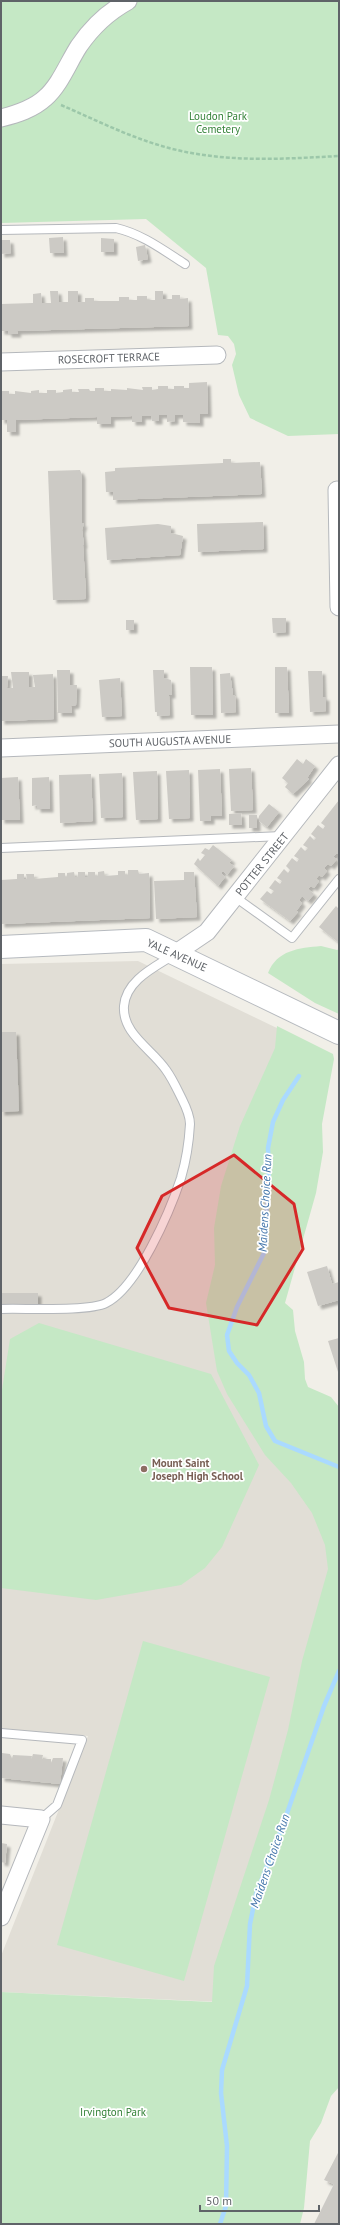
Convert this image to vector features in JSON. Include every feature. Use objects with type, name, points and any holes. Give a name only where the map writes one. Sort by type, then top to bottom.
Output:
[{"type":"street","points":[[1,118],[24,112],[46,98],[79,46],[97,23],[116,8],[128,1]]},
{"type":"street","name":"ROSECROFT TERRACE","points":[[1,362],[217,355]]},
{"type":"street","points":[[336,490],[339,607]]},
{"type":"street","name":"SOUTH AUGUSTA AVENUE","points":[[1,748],[339,734]]},
{"type":"street","name":"POTTER STREET","points":[[176,953],[207,932],[339,765]]},
{"type":"street","name":"YALE AVENUE","points":[[1,947],[146,940],[176,953],[339,1033]]},
{"type":"street","points":[[1,1815],[41,1819],[5,1894],[1,1916]]},
{"type":"lane","points":[[1,230],[116,228],[130,232],[145,239],[185,264]]},
{"type":"lane","points":[[1,848],[284,836]]},
{"type":"lane","points":[[235,897],[292,938],[339,879]]},
{"type":"lane","points":[[1,1309],[88,1307],[105,1303],[121,1293],[136,1273],[169,1208],[184,1164],[190,1122],[182,1099],[165,1069],[135,1037],[125,1019],[124,1006],[127,991],[142,975],[176,953]]},
{"type":"lane","points":[[1,1733],[82,1740],[57,1805],[41,1819]]},
{"type":"path","points":[[46,98],[123,133],[168,148],[202,155],[240,159],[339,156]]},
{"type":"highlighted area","points":[[234,1155],[294,1204],[303,1249],[257,1325],[169,1308],[137,1248],[162,1196]]},
{"type":"shaded area","name":"Mount Saint Joseph High School","points":[[138,961],[308,1043],[215,1305],[339,1544],[222,2002],[1,1992],[1,1956],[88,1736],[1,1729],[1,964]]},
{"type":"green space","name":"Loudon Park Cemetery","points":[[1,1],[339,1],[339,434],[288,436],[250,418],[239,395],[232,365],[236,354],[234,344],[228,336],[218,335],[206,268],[146,219],[1,223]]},
{"type":"green space","points":[[321,946],[337,950],[339,949],[339,1014],[315,1003],[268,973],[277,959],[283,955],[297,949]]},
{"type":"green space","name":"Irvington Park","points":[[277,1026],[333,1054],[334,1059],[322,1124],[323,1152],[316,1193],[285,1303],[293,1310],[295,1331],[304,1362],[305,1379],[308,1387],[331,1397],[339,1407],[339,2087],[331,2096],[321,2123],[310,2141],[304,2208],[300,2224],[1,2224],[1,1992],[212,2002],[214,1966],[269,1800],[288,1730],[302,1661],[328,1569],[325,1545],[312,1513],[291,1483],[265,1455],[227,1394],[217,1371],[206,1303],[215,1265],[214,1228],[221,1186],[240,1126],[275,1048]]},
{"type":"green space","points":[[39,1323],[211,1374],[259,1465],[222,1547],[205,1568],[181,1585],[96,1600],[1,1588],[1,1396],[10,1339]]},
{"type":"green space","points":[[143,1641],[270,1677],[184,1981],[57,1945]]},
{"type":"building","points":[[63,237],[64,253],[50,253],[49,238]]},
{"type":"building","points":[[101,238],[114,239],[114,252],[101,252]]},
{"type":"building","points":[[1,240],[10,240],[11,253],[1,254]]},
{"type":"building","points":[[145,245],[148,259],[138,261],[136,247]]},
{"type":"building","points":[[50,291],[58,291],[59,302],[68,302],[68,291],[78,291],[78,302],[85,302],[85,298],[94,298],[94,301],[119,301],[119,297],[129,297],[129,300],[137,300],[137,296],[147,296],[147,300],[155,300],[155,291],[163,291],[163,299],[172,299],[172,295],[180,295],[180,299],[188,298],[189,326],[17,331],[18,334],[8,334],[8,331],[1,331],[1,304],[33,303],[33,294],[41,293],[42,303],[51,303]]},
{"type":"building","points":[[207,382],[208,414],[200,414],[200,423],[183,422],[183,415],[175,415],[175,421],[167,422],[167,415],[159,415],[159,421],[152,421],[151,416],[142,416],[142,422],[132,422],[132,416],[111,417],[111,424],[97,424],[97,417],[16,420],[16,432],[7,432],[7,420],[1,420],[1,391],[9,391],[9,394],[15,394],[15,391],[31,393],[31,391],[39,390],[39,393],[47,393],[47,390],[56,390],[56,393],[63,392],[63,390],[72,389],[72,392],[79,392],[78,389],[89,389],[90,391],[95,391],[95,388],[104,388],[104,391],[111,391],[111,389],[127,390],[127,388],[143,390],[142,387],[152,387],[152,390],[158,389],[158,386],[168,386],[168,389],[174,389],[174,386],[184,386],[184,388],[189,388],[189,383]]},
{"type":"building","points":[[223,459],[231,459],[231,463],[260,462],[262,494],[113,500],[113,492],[106,492],[105,472],[115,471],[115,468],[223,463]]},
{"type":"building","points":[[80,470],[82,475],[82,524],[84,523],[82,530],[84,545],[85,599],[53,600],[48,471]]},
{"type":"building","points":[[263,522],[264,549],[198,552],[197,524]]},
{"type":"building","points":[[158,524],[171,526],[171,533],[183,536],[180,555],[107,560],[105,528]]},
{"type":"building","points":[[272,618],[286,618],[286,632],[273,633]]},
{"type":"building","points":[[126,620],[134,620],[134,630],[126,630]]},
{"type":"building","points":[[190,667],[212,667],[213,715],[191,715]]},
{"type":"building","points":[[275,667],[287,667],[289,713],[275,713]]},
{"type":"building","points":[[57,670],[70,670],[70,685],[77,685],[76,705],[71,706],[72,713],[58,713]]},
{"type":"building","points":[[153,670],[164,670],[164,678],[171,680],[172,695],[169,695],[170,715],[157,716],[157,712],[155,712]]},
{"type":"building","points":[[308,671],[322,671],[323,697],[326,697],[326,711],[310,712]]},
{"type":"building","points":[[11,672],[29,672],[29,687],[35,687],[33,675],[53,674],[54,719],[1,721],[1,676],[8,676],[7,688],[13,688]]},
{"type":"building","points":[[230,673],[233,695],[235,695],[236,712],[221,713],[220,674]]},
{"type":"building","points":[[120,678],[122,716],[102,717],[99,680]]},
{"type":"building","points":[[297,759],[303,764],[306,759],[315,766],[307,778],[309,779],[293,794],[285,787],[288,783],[282,778]]},
{"type":"building","points":[[251,768],[253,810],[231,811],[229,769]]},
{"type":"building","points":[[220,769],[222,816],[211,816],[211,821],[200,821],[198,770]]},
{"type":"building","points":[[189,770],[190,818],[169,819],[166,771]]},
{"type":"building","points":[[157,771],[158,819],[136,820],[133,772]]},
{"type":"building","points":[[122,773],[123,817],[101,818],[99,774]]},
{"type":"building","points":[[91,774],[93,821],[60,823],[59,775]]},
{"type":"building","points":[[18,777],[20,820],[1,820],[1,778]]},
{"type":"building","points":[[49,777],[50,809],[37,809],[37,805],[32,806],[32,778]]},
{"type":"building","points":[[339,800],[339,854],[337,853],[333,857],[337,859],[331,866],[328,864],[324,868],[327,871],[322,877],[319,875],[316,879],[319,881],[314,888],[311,886],[308,889],[314,894],[308,901],[302,896],[299,900],[302,903],[297,910],[293,908],[298,912],[290,921],[260,899],[267,891],[271,894],[274,891],[269,888],[275,880],[280,884],[282,881],[277,878],[284,869],[288,873],[290,870],[286,866],[292,858],[297,862],[299,859],[294,856],[301,847],[305,851],[308,848],[303,845],[310,836],[314,840],[316,838],[311,834],[318,825],[323,829],[325,826],[321,823]]},
{"type":"building","points":[[269,804],[279,812],[267,827],[259,821],[259,816]]},
{"type":"building","points":[[241,813],[242,825],[229,825],[229,814]]},
{"type":"building","points":[[249,815],[257,815],[257,828],[249,828]]},
{"type":"building","points":[[213,845],[232,860],[229,863],[234,866],[227,875],[223,871],[221,873],[225,877],[218,886],[194,864],[198,858],[200,861],[205,855],[201,853],[205,848],[209,850]]},
{"type":"building","points":[[128,870],[138,870],[139,874],[149,873],[150,918],[1,924],[1,880],[17,879],[17,874],[24,874],[24,879],[27,879],[26,874],[34,874],[34,879],[58,877],[58,873],[65,873],[65,877],[67,877],[67,873],[74,872],[75,877],[78,877],[78,872],[85,872],[85,877],[88,877],[88,872],[95,872],[95,876],[98,876],[98,872],[104,871],[105,876],[118,875],[118,871],[125,871],[125,875],[128,875]]},
{"type":"building","points":[[184,872],[194,872],[197,917],[156,919],[154,881],[184,880]]},
{"type":"building","points":[[336,906],[339,909],[338,942],[319,927]]},
{"type":"building","points":[[1,1032],[16,1032],[19,1111],[1,1112]]},
{"type":"building","points":[[327,1266],[332,1284],[339,1282],[339,1300],[318,1306],[307,1272]]},
{"type":"building","points":[[2,1293],[38,1293],[38,1304],[2,1304]]},
{"type":"building","points":[[339,1338],[339,1375],[328,1341]]},
{"type":"building","points":[[2,1753],[10,1754],[12,1759],[13,1755],[32,1756],[31,1760],[33,1754],[43,1755],[42,1759],[51,1759],[51,1763],[53,1758],[63,1758],[60,1784],[1,1778]]},
{"type":"building","points":[[1,1843],[7,1844],[5,1863],[1,1862]]},
{"type":"building","points":[[339,2151],[339,2221],[337,2224],[314,2224],[334,2184],[324,2180]]},
{"type":"waterway","name":"Maidens Choice Run","points":[[299,1076],[283,1100],[273,1122],[268,1148],[269,1170],[264,1253],[237,1307],[227,1335],[229,1351],[237,1363],[249,1375],[259,1393],[266,1426],[275,1441],[339,1467]]},
{"type":"waterway","name":"Maidens Choice Run","points":[[220,2224],[226,2206],[227,2146],[221,2093],[222,2070],[247,1986],[250,1924],[256,1894],[283,1825],[324,1706],[339,1671]]},
{"type":"place","name":"Mount Saint Joseph High School","points":[[144,1469]]}]
